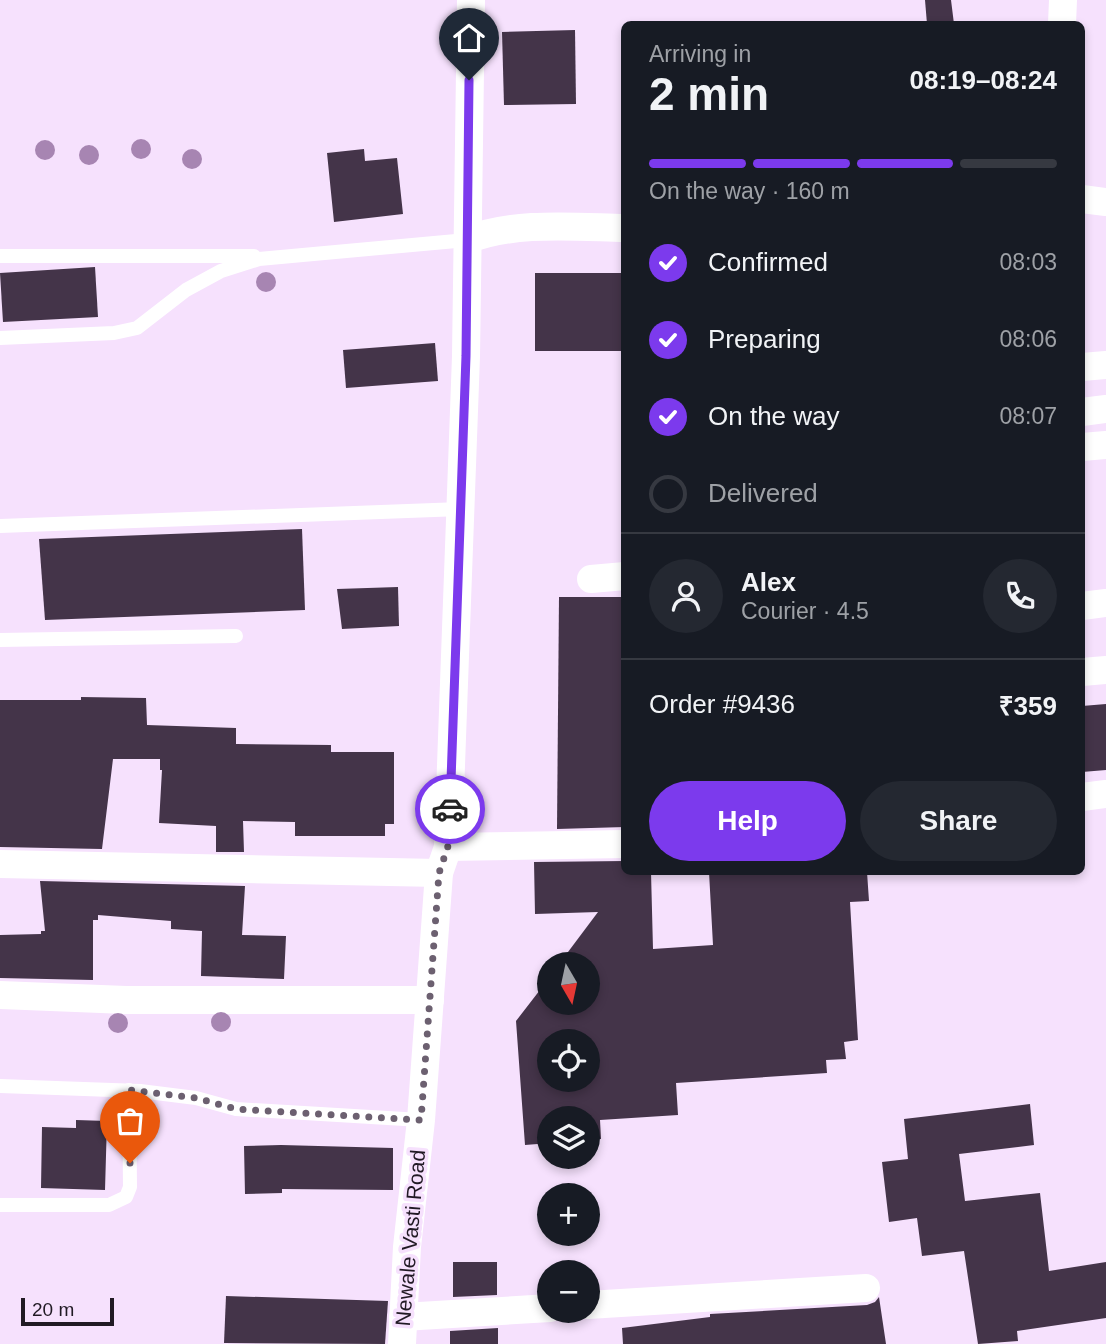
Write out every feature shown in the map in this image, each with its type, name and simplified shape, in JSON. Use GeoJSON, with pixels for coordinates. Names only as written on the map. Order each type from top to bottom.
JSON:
{"type":"FeatureCollection","features":[{"type":"Feature","properties":{"kind":"street","name":"Newale Vasti Road"},"geometry":{"type":"LineString","coordinates":[[402,1330],[439,873],[448,846],[461,509],[471,0]]}},
{"type":"Feature","properties":{"kind":"street"},"geometry":{"type":"LineString","coordinates":[[1062,21],[1063,0]]}},
{"type":"Feature","properties":{"kind":"street"},"geometry":{"type":"LineString","coordinates":[[1085,198],[1106,202]]}},
{"type":"Feature","properties":{"kind":"street"},"geometry":{"type":"LineString","coordinates":[[467,240],[487,232],[538,228],[621,228]]}},
{"type":"Feature","properties":{"kind":"street"},"geometry":{"type":"LineString","coordinates":[[1085,367],[1106,365]]}},
{"type":"Feature","properties":{"kind":"street"},"geometry":{"type":"LineString","coordinates":[[1085,412],[1106,410]]}},
{"type":"Feature","properties":{"kind":"street"},"geometry":{"type":"LineString","coordinates":[[1085,447],[1106,445]]}},
{"type":"Feature","properties":{"kind":"street"},"geometry":{"type":"LineString","coordinates":[[591,579],[621,576]]}},
{"type":"Feature","properties":{"kind":"street"},"geometry":{"type":"LineString","coordinates":[[1085,606],[1106,603]]}},
{"type":"Feature","properties":{"kind":"street"},"geometry":{"type":"LineString","coordinates":[[1085,672],[1106,670]]}},
{"type":"Feature","properties":{"kind":"street"},"geometry":{"type":"LineString","coordinates":[[1085,797],[1106,794]]}},
{"type":"Feature","properties":{"kind":"street"},"geometry":{"type":"LineString","coordinates":[[448,846],[621,844]]}},
{"type":"Feature","properties":{"kind":"street"},"geometry":{"type":"LineString","coordinates":[[0,864],[439,873]]}},
{"type":"Feature","properties":{"kind":"street"},"geometry":{"type":"LineString","coordinates":[[0,995],[140,1000],[430,1000]]}},
{"type":"Feature","properties":{"kind":"street"},"geometry":{"type":"LineString","coordinates":[[600,1305],[866,1288]]}},
{"type":"Feature","properties":{"kind":"street"},"geometry":{"type":"LineString","coordinates":[[402,1330],[537,1310]]}},
{"type":"Feature","properties":{"kind":"lane"},"geometry":{"type":"LineString","coordinates":[[0,338],[114,333],[136,328],[186,290],[221,271],[259,259],[467,240]]}},
{"type":"Feature","properties":{"kind":"lane"},"geometry":{"type":"LineString","coordinates":[[0,256],[277,256]]}},
{"type":"Feature","properties":{"kind":"lane"},"geometry":{"type":"LineString","coordinates":[[0,526],[461,509]]}},
{"type":"Feature","properties":{"kind":"lane"},"geometry":{"type":"LineString","coordinates":[[0,640],[236,636]]}},
{"type":"Feature","properties":{"kind":"lane"},"geometry":{"type":"LineString","coordinates":[[0,1086],[129,1090],[196,1098],[236,1109],[421,1120]]}},
{"type":"Feature","properties":{"kind":"lane"},"geometry":{"type":"LineString","coordinates":[[0,1205],[109,1205],[126,1197],[130,1187],[129,1090]]}},
{"type":"Feature","properties":{"kind":"building"},"geometry":{"type":"Polygon","coordinates":[[[925,0],[951,0],[954,21],[927,21],[925,0]]]}},
{"type":"Feature","properties":{"kind":"building"},"geometry":{"type":"Polygon","coordinates":[[[575,30],[576,104],[504,105],[502,32],[575,30]]]}},
{"type":"Feature","properties":{"kind":"building"},"geometry":{"type":"Polygon","coordinates":[[[364,149],[365,161],[397,158],[403,214],[334,222],[327,153],[364,149]]]}},
{"type":"Feature","properties":{"kind":"building"},"geometry":{"type":"Polygon","coordinates":[[[95,267],[98,317],[3,322],[0,273],[95,267]]]}},
{"type":"Feature","properties":{"kind":"building"},"geometry":{"type":"Polygon","coordinates":[[[535,273],[621,273],[621,351],[535,351],[535,273]]]}},
{"type":"Feature","properties":{"kind":"building"},"geometry":{"type":"Polygon","coordinates":[[[435,343],[438,381],[346,388],[343,350],[435,343]]]}},
{"type":"Feature","properties":{"kind":"building"},"geometry":{"type":"Polygon","coordinates":[[[302,529],[305,610],[45,620],[39,539],[302,529]]]}},
{"type":"Feature","properties":{"kind":"building"},"geometry":{"type":"Polygon","coordinates":[[[398,587],[399,626],[342,629],[337,589],[398,587]]]}},
{"type":"Feature","properties":{"kind":"building"},"geometry":{"type":"Polygon","coordinates":[[[559,597],[621,597],[621,827],[557,829],[559,597]]]}},
{"type":"Feature","properties":{"kind":"building"},"geometry":{"type":"Polygon","coordinates":[[[81,697],[146,698],[147,725],[236,728],[236,744],[331,745],[331,752],[394,752],[394,824],[385,824],[385,836],[295,836],[295,822],[243,821],[244,852],[216,852],[216,826],[159,823],[162,770],[160,759],[113,759],[102,849],[0,847],[0,700],[81,700],[81,697]]]}},
{"type":"Feature","properties":{"kind":"building"},"geometry":{"type":"Polygon","coordinates":[[[1106,704],[1106,770],[1085,772],[1085,706],[1106,704]]]}},
{"type":"Feature","properties":{"kind":"building"},"geometry":{"type":"Polygon","coordinates":[[[621,861],[621,875],[651,875],[653,949],[713,945],[709,875],[867,875],[869,901],[850,902],[858,1040],[844,1042],[846,1059],[826,1060],[827,1073],[676,1083],[678,1115],[600,1120],[600,1106],[537,1106],[537,1144],[525,1145],[516,1021],[537,994],[537,1015],[600,1015],[600,952],[568,952],[598,912],[535,914],[534,862],[621,861]]]}},
{"type":"Feature","properties":{"kind":"building"},"geometry":{"type":"Polygon","coordinates":[[[40,881],[245,886],[242,935],[286,936],[284,979],[201,976],[202,931],[171,929],[171,921],[98,915],[98,920],[93,920],[93,980],[0,978],[0,935],[41,934],[41,931],[45,931],[40,881]]]}},
{"type":"Feature","properties":{"kind":"building"},"geometry":{"type":"Polygon","coordinates":[[[1030,1104],[1034,1145],[959,1154],[965,1201],[1040,1193],[1049,1271],[1106,1262],[1106,1318],[1017,1331],[1018,1341],[978,1344],[964,1251],[922,1256],[917,1218],[889,1222],[882,1162],[908,1159],[904,1119],[1030,1104]]]}},
{"type":"Feature","properties":{"kind":"building"},"geometry":{"type":"Polygon","coordinates":[[[76,1120],[107,1121],[105,1190],[41,1188],[42,1127],[76,1128],[76,1120]]]}},
{"type":"Feature","properties":{"kind":"building"},"geometry":{"type":"Polygon","coordinates":[[[244,1146],[393,1148],[393,1190],[282,1189],[282,1193],[245,1194],[244,1146]]]}},
{"type":"Feature","properties":{"kind":"building"},"geometry":{"type":"Polygon","coordinates":[[[453,1262],[497,1262],[497,1295],[453,1297],[453,1262]]]}},
{"type":"Feature","properties":{"kind":"building"},"geometry":{"type":"Polygon","coordinates":[[[226,1296],[388,1301],[385,1344],[224,1343],[226,1296]]]}},
{"type":"Feature","properties":{"kind":"building"},"geometry":{"type":"Polygon","coordinates":[[[879,1297],[886,1344],[623,1344],[622,1328],[710,1317],[710,1314],[867,1305],[879,1297]]]}},
{"type":"Feature","properties":{"kind":"building"},"geometry":{"type":"Polygon","coordinates":[[[498,1328],[498,1344],[450,1344],[450,1331],[498,1328]]]}},
{"type":"Feature","properties":{"kind":"way so far"},"geometry":{"type":"LineString","coordinates":[[130,1163],[129,1090],[196,1098],[236,1109],[421,1120],[439,873],[448,846],[450,809]]}},
{"type":"Feature","properties":{"kind":"route"},"geometry":{"type":"LineString","coordinates":[[450,809],[466,356],[469,80]]}}]}
